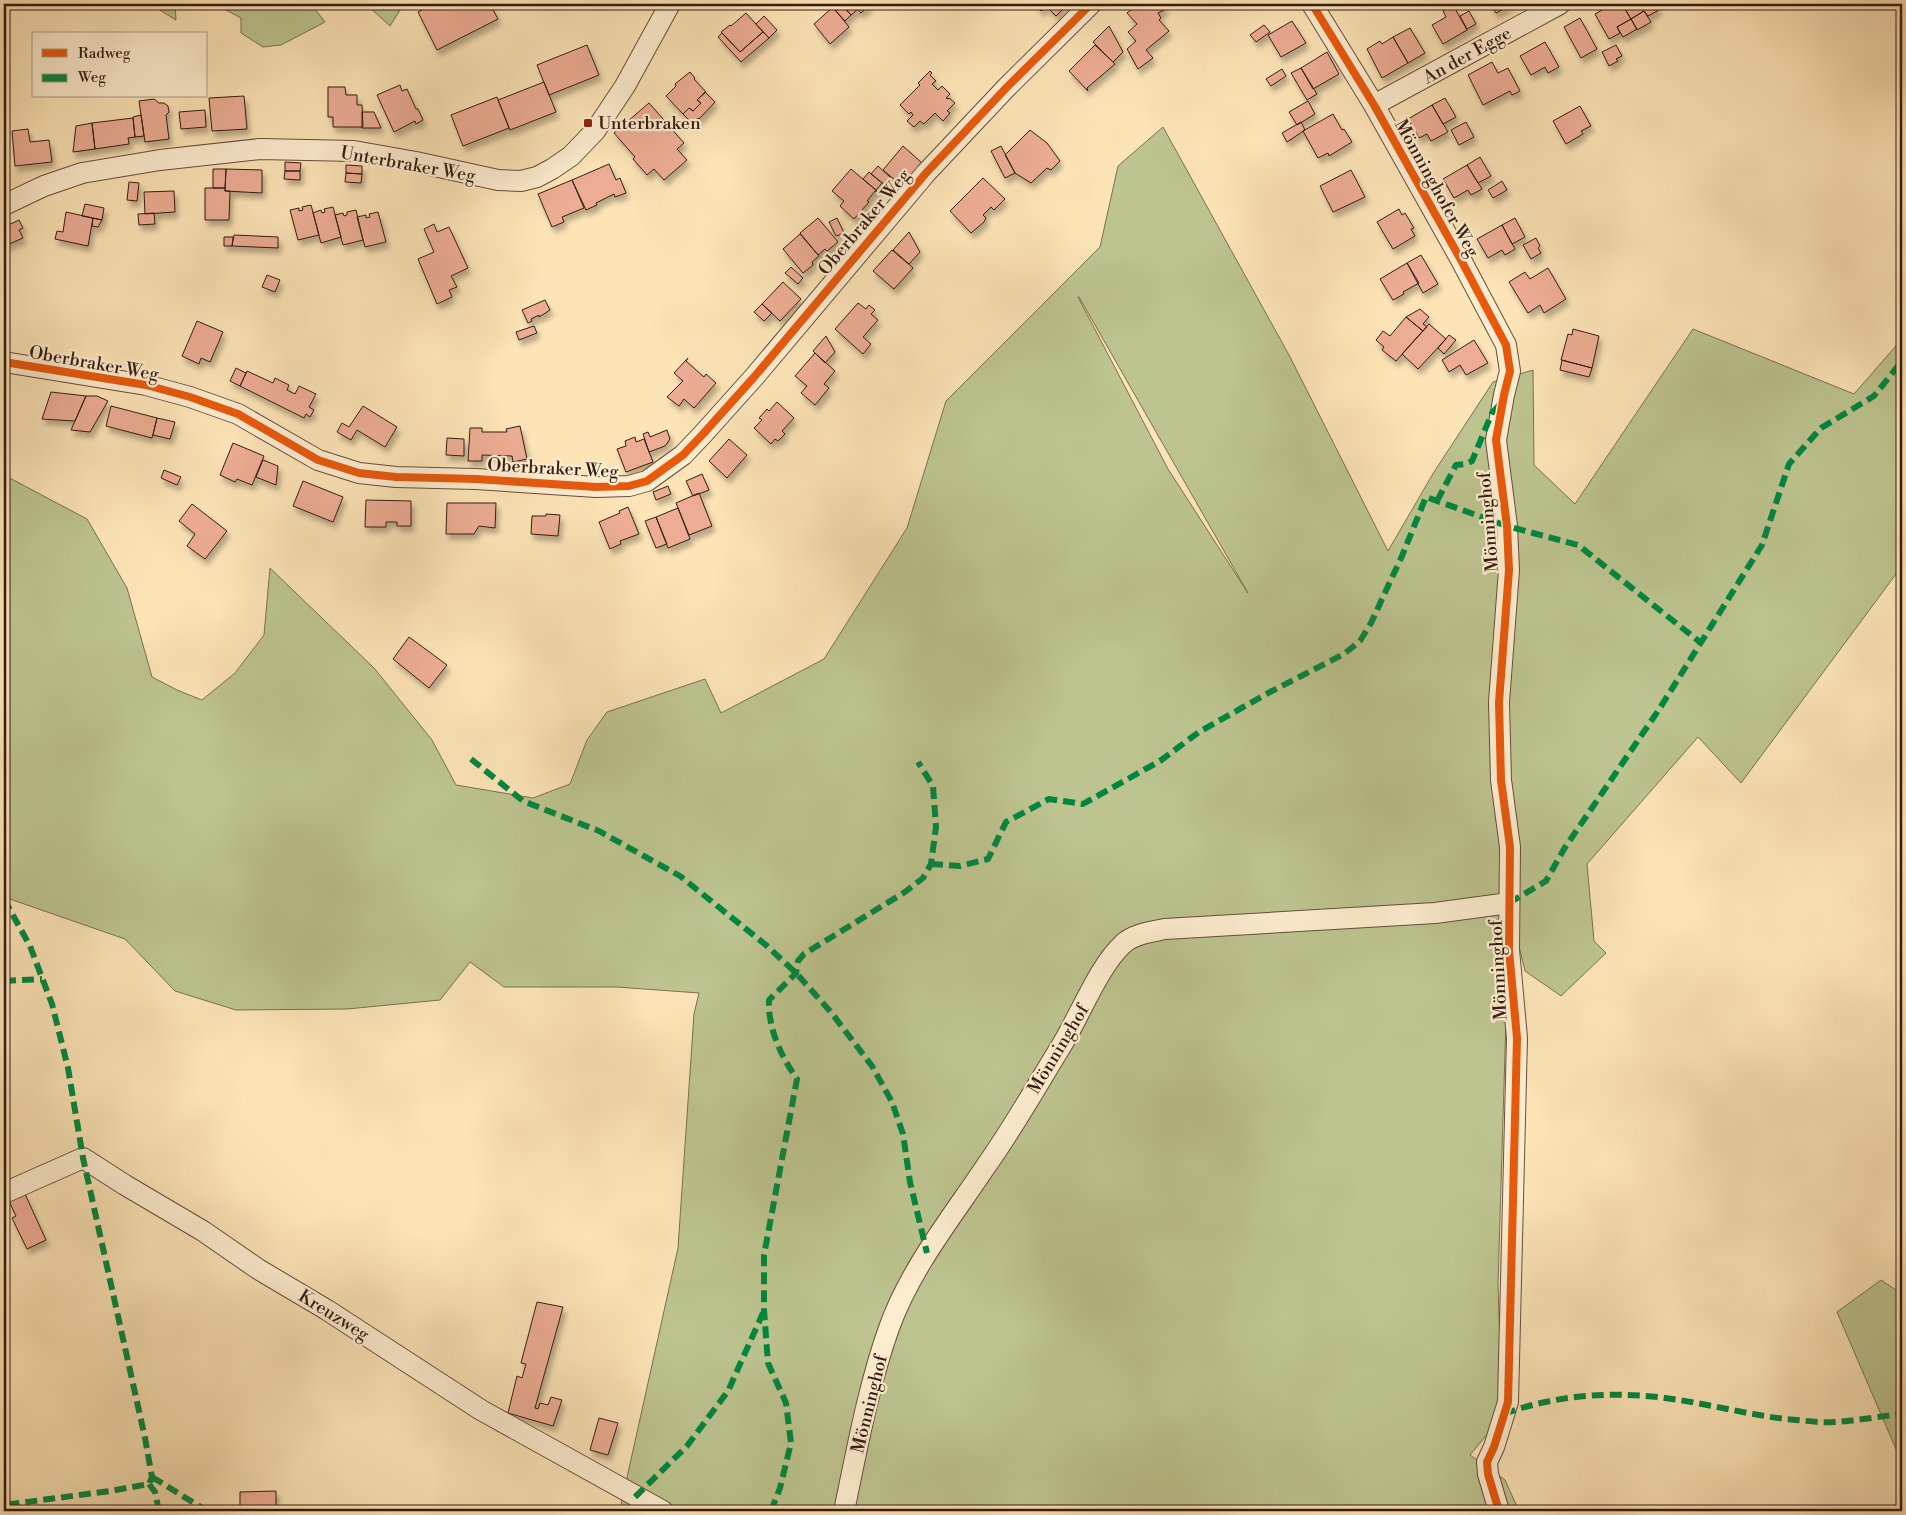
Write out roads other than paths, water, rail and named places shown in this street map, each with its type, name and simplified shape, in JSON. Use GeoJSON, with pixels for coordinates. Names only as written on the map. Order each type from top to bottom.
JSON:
{"type":"FeatureCollection","features":[{"type":"Feature","properties":{"kind":"street","name":"Unterbraker Weg"},"geometry":{"type":"LineString","coordinates":[[4,205],[44,186],[82,173],[160,160],[260,149],[354,151],[498,180],[521,181],[537,177],[571,156],[594,131],[625,86],[670,4]]}},
{"type":"Feature","properties":{"kind":"street","name":"Oberbraker Weg"},"geometry":{"type":"LineString","coordinates":[[4,362],[146,385],[190,398],[238,414],[318,460],[359,473],[396,478],[476,479],[596,488],[629,486],[647,481],[683,455],[703,434],[755,376],[926,173],[1007,87],[1091,4]]}},
{"type":"Feature","properties":{"kind":"street","name":"Mönninghofer Weg"},"geometry":{"type":"LineString","coordinates":[[1312,4],[1374,105],[1506,345],[1510,371],[1504,395]]}},
{"type":"Feature","properties":{"kind":"street","name":"An der Egge"},"geometry":{"type":"LineString","coordinates":[[1374,105],[1560,4]]}},
{"type":"Feature","properties":{"kind":"street","name":"Mönninghof"},"geometry":{"type":"LineString","coordinates":[[1499,1511],[1488,1474],[1487,1462],[1494,1447],[1508,1402],[1517,1038],[1509,950],[1510,847],[1501,780],[1500,702],[1509,570],[1507,526],[1496,440],[1504,395]]}},
{"type":"Feature","properties":{"kind":"street","name":"Mönninghof"},"geometry":{"type":"LineString","coordinates":[[844,1511],[869,1397],[889,1327],[909,1285],[927,1253],[990,1161],[1062,1046],[1107,964],[1123,944],[1140,935],[1165,929],[1434,913],[1509,903]]}},
{"type":"Feature","properties":{"kind":"street","name":"Kreuzweg"},"geometry":{"type":"LineString","coordinates":[[4,1193],[83,1158],[203,1231],[258,1269],[352,1326],[481,1410],[663,1511]]}},
{"type":"Feature","properties":{"kind":"place","name":"Unterbraken"},"geometry":{"type":"Point","coordinates":[588,123]}}]}
